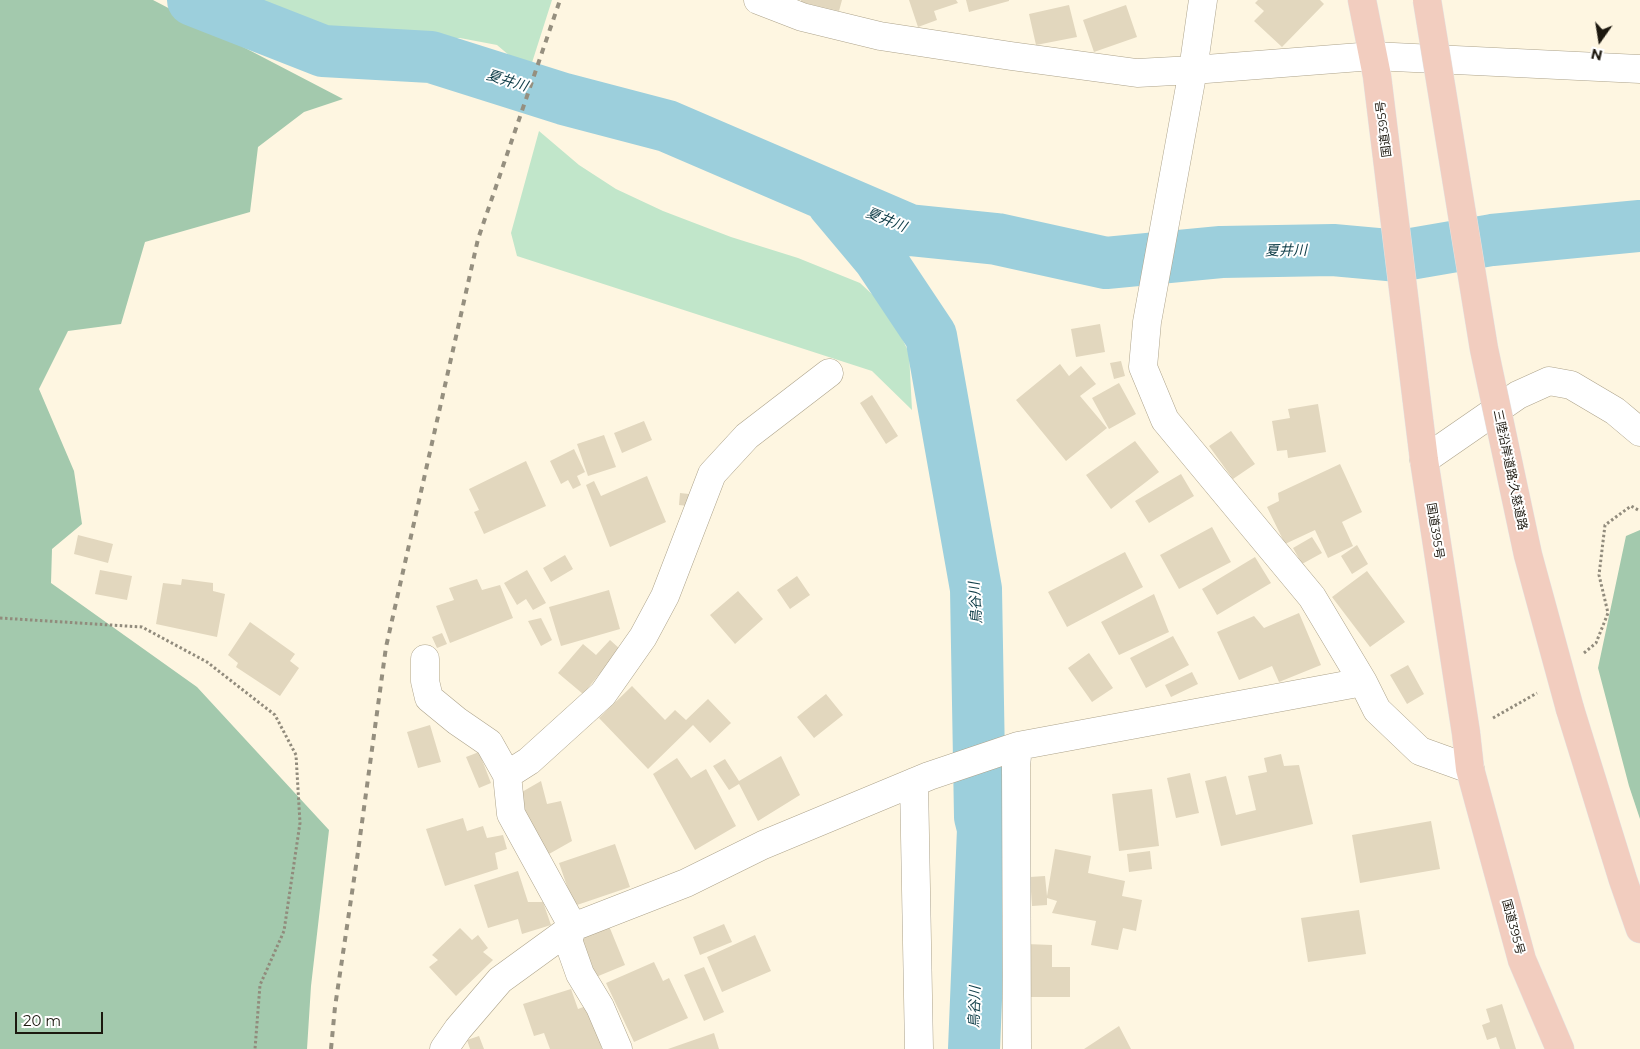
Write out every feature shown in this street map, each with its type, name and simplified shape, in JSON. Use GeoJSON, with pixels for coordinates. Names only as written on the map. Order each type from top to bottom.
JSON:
{"type":"FeatureCollection","features":[{"type":"Feature","properties":{"kind":"highway","name":"国道395号"},"geometry":{"type":"LineString","coordinates":[[1362,0],[1375,66],[1424,460],[1470,769],[1522,960],[1560,1049]]}},
{"type":"Feature","properties":{"kind":"highway","name":"三陸沿岸道路;久慈道路"},"geometry":{"type":"LineString","coordinates":[[1427,0],[1484,349],[1528,554],[1570,709],[1623,880],[1640,928]]}},
{"type":"Feature","properties":{"kind":"street"},"geometry":{"type":"LineString","coordinates":[[758,0],[802,16],[880,36],[1011,56],[1137,72],[1375,66],[1640,69]]}},
{"type":"Feature","properties":{"kind":"street"},"geometry":{"type":"LineString","coordinates":[[1203,0],[1188,100],[1147,322],[1143,367],[1165,420],[1312,597],[1377,710],[1420,751],[1470,769]]}},
{"type":"Feature","properties":{"kind":"street"},"geometry":{"type":"LineString","coordinates":[[507,775],[554,740],[603,694],[642,637],[665,596],[712,474],[747,436],[830,373]]}},
{"type":"Feature","properties":{"kind":"street"},"geometry":{"type":"LineString","coordinates":[[1424,460],[1518,395],[1549,381],[1571,385],[1615,411],[1640,432]]}},
{"type":"Feature","properties":{"kind":"street"},"geometry":{"type":"LineString","coordinates":[[425,659],[425,681],[429,698],[489,743],[507,775],[511,814],[573,927],[568,940],[580,974],[600,1007],[618,1049]]}},
{"type":"Feature","properties":{"kind":"street"},"geometry":{"type":"LineString","coordinates":[[444,1049],[458,1029],[500,980],[573,927],[686,883],[763,845],[922,779],[1008,750],[1362,682]]}},
{"type":"Feature","properties":{"kind":"street"},"geometry":{"type":"LineString","coordinates":[[1008,750],[1016,766],[1017,1049]]}},
{"type":"Feature","properties":{"kind":"street"},"geometry":{"type":"LineString","coordinates":[[918,1049],[922,779]]}},
{"type":"Feature","properties":{"kind":"path"},"geometry":{"type":"LineString","coordinates":[[0,618],[142,627],[208,662],[275,715],[296,755],[300,823],[284,931],[260,985],[255,1049]]}},
{"type":"Feature","properties":{"kind":"green space"},"geometry":{"type":"Polygon","coordinates":[[[0,0],[153,0],[343,99],[304,112],[258,147],[250,212],[145,242],[121,324],[68,331],[39,389],[74,471],[82,524],[52,549],[51,583],[197,687],[329,830],[311,986],[307,1049],[0,1049],[0,0]]]}},
{"type":"Feature","properties":{"kind":"green space"},"geometry":{"type":"Polygon","coordinates":[[[248,0],[552,0],[529,72],[497,45],[460,38],[343,39],[298,27],[260,13],[248,0]]]}},
{"type":"Feature","properties":{"kind":"green space"},"geometry":{"type":"Polygon","coordinates":[[[539,131],[579,165],[616,189],[663,211],[731,237],[798,258],[860,283],[888,309],[909,353],[912,410],[872,371],[517,256],[511,233],[539,131]]]}},
{"type":"Feature","properties":{"kind":"green space"},"geometry":{"type":"Polygon","coordinates":[[[1640,530],[1640,819],[1629,786],[1598,668],[1626,536],[1640,530]]]}},
{"type":"Feature","properties":{"kind":"building"},"geometry":{"type":"Polygon","coordinates":[[[801,0],[842,0],[839,11],[801,2],[801,0]]]}},
{"type":"Feature","properties":{"kind":"building"},"geometry":{"type":"Polygon","coordinates":[[[909,0],[956,0],[958,3],[934,11],[937,20],[918,27],[909,0]]]}},
{"type":"Feature","properties":{"kind":"building"},"geometry":{"type":"Polygon","coordinates":[[[966,0],[1009,0],[1009,1],[969,12],[966,0]]]}},
{"type":"Feature","properties":{"kind":"building"},"geometry":{"type":"Polygon","coordinates":[[[1258,0],[1320,0],[1324,4],[1282,47],[1254,21],[1264,11],[1255,3],[1258,0]]]}},
{"type":"Feature","properties":{"kind":"building"},"geometry":{"type":"Polygon","coordinates":[[[1069,5],[1077,37],[1036,45],[1029,14],[1069,5]]]}},
{"type":"Feature","properties":{"kind":"building"},"geometry":{"type":"Polygon","coordinates":[[[1126,5],[1137,37],[1094,52],[1083,20],[1126,5]]]}},
{"type":"Feature","properties":{"kind":"building"},"geometry":{"type":"Polygon","coordinates":[[[1100,324],[1105,352],[1076,357],[1071,329],[1100,324]]]}},
{"type":"Feature","properties":{"kind":"building"},"geometry":{"type":"Polygon","coordinates":[[[1121,361],[1125,376],[1114,379],[1110,363],[1121,361]]]}},
{"type":"Feature","properties":{"kind":"building"},"geometry":{"type":"Polygon","coordinates":[[[1060,364],[1069,376],[1081,366],[1096,384],[1080,396],[1107,428],[1066,461],[1016,400],[1060,364]]]}},
{"type":"Feature","properties":{"kind":"building"},"geometry":{"type":"Polygon","coordinates":[[[1119,383],[1136,414],[1109,429],[1092,398],[1119,383]]]}},
{"type":"Feature","properties":{"kind":"building"},"geometry":{"type":"Polygon","coordinates":[[[872,395],[898,436],[886,444],[860,403],[872,395]]]}},
{"type":"Feature","properties":{"kind":"building"},"geometry":{"type":"Polygon","coordinates":[[[1318,404],[1326,452],[1288,458],[1287,450],[1277,451],[1272,421],[1290,418],[1288,409],[1318,404]]]}},
{"type":"Feature","properties":{"kind":"building"},"geometry":{"type":"Polygon","coordinates":[[[644,421],[652,440],[622,453],[614,433],[644,421]]]}},
{"type":"Feature","properties":{"kind":"building"},"geometry":{"type":"Polygon","coordinates":[[[1231,431],[1255,464],[1233,479],[1209,446],[1231,431]]]}},
{"type":"Feature","properties":{"kind":"building"},"geometry":{"type":"Polygon","coordinates":[[[604,435],[616,467],[588,476],[577,444],[604,435]]]}},
{"type":"Feature","properties":{"kind":"building"},"geometry":{"type":"Polygon","coordinates":[[[1135,441],[1159,472],[1111,509],[1086,475],[1135,441]]]}},
{"type":"Feature","properties":{"kind":"building"},"geometry":{"type":"Polygon","coordinates":[[[574,449],[585,472],[577,476],[581,485],[573,489],[568,480],[561,484],[550,461],[574,449]]]}},
{"type":"Feature","properties":{"kind":"building"},"geometry":{"type":"Polygon","coordinates":[[[526,461],[546,506],[484,534],[474,512],[479,510],[469,489],[526,461]]]}},
{"type":"Feature","properties":{"kind":"building"},"geometry":{"type":"Polygon","coordinates":[[[1340,464],[1362,512],[1342,522],[1353,546],[1328,558],[1315,530],[1285,544],[1267,507],[1279,501],[1278,493],[1340,464]]]}},
{"type":"Feature","properties":{"kind":"building"},"geometry":{"type":"Polygon","coordinates":[[[1181,474],[1194,496],[1149,523],[1135,501],[1181,474]]]}},
{"type":"Feature","properties":{"kind":"building"},"geometry":{"type":"Polygon","coordinates":[[[647,476],[666,522],[610,547],[586,485],[594,481],[601,496],[647,476]]]}},
{"type":"Feature","properties":{"kind":"building"},"geometry":{"type":"Polygon","coordinates":[[[680,493],[689,494],[688,506],[679,505],[680,493]]]}},
{"type":"Feature","properties":{"kind":"building"},"geometry":{"type":"Polygon","coordinates":[[[1212,527],[1231,562],[1179,589],[1160,555],[1212,527]]]}},
{"type":"Feature","properties":{"kind":"building"},"geometry":{"type":"Polygon","coordinates":[[[78,535],[113,544],[108,563],[74,554],[78,535]]]}},
{"type":"Feature","properties":{"kind":"building"},"geometry":{"type":"Polygon","coordinates":[[[1312,537],[1322,553],[1302,564],[1293,548],[1312,537]]]}},
{"type":"Feature","properties":{"kind":"building"},"geometry":{"type":"Polygon","coordinates":[[[1357,545],[1368,564],[1352,574],[1341,556],[1357,545]]]}},
{"type":"Feature","properties":{"kind":"building"},"geometry":{"type":"Polygon","coordinates":[[[1125,552],[1143,587],[1067,627],[1048,592],[1125,552]]]}},
{"type":"Feature","properties":{"kind":"building"},"geometry":{"type":"Polygon","coordinates":[[[565,555],[573,569],[551,582],[543,568],[565,555]]]}},
{"type":"Feature","properties":{"kind":"building"},"geometry":{"type":"Polygon","coordinates":[[[1255,557],[1271,583],[1217,615],[1202,589],[1255,557]]]}},
{"type":"Feature","properties":{"kind":"building"},"geometry":{"type":"Polygon","coordinates":[[[100,570],[132,576],[127,600],[95,594],[100,570]]]}},
{"type":"Feature","properties":{"kind":"building"},"geometry":{"type":"Polygon","coordinates":[[[527,570],[546,603],[533,610],[526,599],[517,605],[504,583],[527,570]]]}},
{"type":"Feature","properties":{"kind":"building"},"geometry":{"type":"Polygon","coordinates":[[[1367,571],[1405,622],[1370,647],[1332,597],[1367,571]]]}},
{"type":"Feature","properties":{"kind":"building"},"geometry":{"type":"Polygon","coordinates":[[[797,576],[810,595],[790,609],[777,590],[797,576]]]}},
{"type":"Feature","properties":{"kind":"building"},"geometry":{"type":"Polygon","coordinates":[[[182,579],[213,583],[213,591],[225,594],[217,637],[156,624],[163,583],[181,585],[182,579]]]}},
{"type":"Feature","properties":{"kind":"building"},"geometry":{"type":"Polygon","coordinates":[[[477,579],[482,590],[500,585],[513,618],[450,643],[436,606],[454,600],[449,588],[477,579]]]}},
{"type":"Feature","properties":{"kind":"building"},"geometry":{"type":"Polygon","coordinates":[[[609,590],[620,629],[561,646],[549,607],[609,590]]]}},
{"type":"Feature","properties":{"kind":"building"},"geometry":{"type":"Polygon","coordinates":[[[738,591],[763,619],[735,644],[710,615],[738,591]]]}},
{"type":"Feature","properties":{"kind":"building"},"geometry":{"type":"Polygon","coordinates":[[[1154,594],[1169,632],[1119,655],[1101,622],[1154,594]]]}},
{"type":"Feature","properties":{"kind":"building"},"geometry":{"type":"Polygon","coordinates":[[[1299,613],[1321,665],[1279,682],[1272,666],[1239,680],[1217,632],[1254,616],[1264,628],[1299,613]]]}},
{"type":"Feature","properties":{"kind":"building"},"geometry":{"type":"Polygon","coordinates":[[[541,618],[552,640],[541,646],[528,621],[541,618]]]}},
{"type":"Feature","properties":{"kind":"building"},"geometry":{"type":"Polygon","coordinates":[[[250,622],[295,654],[290,661],[299,668],[280,696],[236,667],[238,663],[228,655],[250,622]]]}},
{"type":"Feature","properties":{"kind":"building"},"geometry":{"type":"Polygon","coordinates":[[[442,633],[447,644],[437,648],[432,637],[442,633]]]}},
{"type":"Feature","properties":{"kind":"building"},"geometry":{"type":"Polygon","coordinates":[[[1173,636],[1189,665],[1146,688],[1130,658],[1173,636]]]}},
{"type":"Feature","properties":{"kind":"building"},"geometry":{"type":"Polygon","coordinates":[[[610,640],[620,649],[583,694],[558,673],[583,644],[596,655],[610,640]]]}},
{"type":"Feature","properties":{"kind":"building"},"geometry":{"type":"Polygon","coordinates":[[[1089,653],[1113,688],[1092,702],[1068,668],[1089,653]]]}},
{"type":"Feature","properties":{"kind":"building"},"geometry":{"type":"Polygon","coordinates":[[[1408,665],[1424,694],[1407,704],[1390,675],[1408,665]]]}},
{"type":"Feature","properties":{"kind":"building"},"geometry":{"type":"Polygon","coordinates":[[[1192,672],[1198,684],[1171,697],[1165,685],[1192,672]]]}},
{"type":"Feature","properties":{"kind":"building"},"geometry":{"type":"Polygon","coordinates":[[[632,686],[665,720],[675,710],[686,720],[708,699],[731,723],[710,743],[693,725],[648,769],[599,718],[632,686]]]}},
{"type":"Feature","properties":{"kind":"building"},"geometry":{"type":"Polygon","coordinates":[[[826,694],[843,715],[814,738],[797,717],[826,694]]]}},
{"type":"Feature","properties":{"kind":"building"},"geometry":{"type":"Polygon","coordinates":[[[430,725],[441,762],[418,768],[407,732],[430,725]]]}},
{"type":"Feature","properties":{"kind":"building"},"geometry":{"type":"Polygon","coordinates":[[[479,752],[491,783],[479,788],[466,757],[479,752]]]}},
{"type":"Feature","properties":{"kind":"building"},"geometry":{"type":"Polygon","coordinates":[[[1281,754],[1284,766],[1299,765],[1313,824],[1221,846],[1205,781],[1226,776],[1236,815],[1256,810],[1248,776],[1267,772],[1264,758],[1281,754]]]}},
{"type":"Feature","properties":{"kind":"building"},"geometry":{"type":"Polygon","coordinates":[[[781,756],[800,795],[758,821],[739,784],[729,790],[713,766],[725,759],[739,781],[781,756]]]}},
{"type":"Feature","properties":{"kind":"building"},"geometry":{"type":"Polygon","coordinates":[[[677,758],[691,778],[706,769],[736,826],[695,850],[653,774],[677,758]]]}},
{"type":"Feature","properties":{"kind":"building"},"geometry":{"type":"Polygon","coordinates":[[[1190,773],[1199,813],[1176,818],[1167,778],[1190,773]]]}},
{"type":"Feature","properties":{"kind":"building"},"geometry":{"type":"Polygon","coordinates":[[[541,781],[547,804],[561,801],[572,841],[549,854],[515,796],[541,781]]]}},
{"type":"Feature","properties":{"kind":"building"},"geometry":{"type":"Polygon","coordinates":[[[1152,789],[1159,846],[1119,851],[1112,794],[1152,789]]]}},
{"type":"Feature","properties":{"kind":"building"},"geometry":{"type":"Polygon","coordinates":[[[463,818],[467,831],[483,826],[487,838],[503,835],[507,849],[495,853],[498,869],[445,886],[426,829],[463,818]]]}},
{"type":"Feature","properties":{"kind":"building"},"geometry":{"type":"Polygon","coordinates":[[[1431,821],[1440,869],[1360,883],[1352,835],[1431,821]]]}},
{"type":"Feature","properties":{"kind":"building"},"geometry":{"type":"Polygon","coordinates":[[[615,844],[630,887],[574,906],[559,863],[615,844]]]}},
{"type":"Feature","properties":{"kind":"building"},"geometry":{"type":"Polygon","coordinates":[[[1055,849],[1091,856],[1088,873],[1125,881],[1122,896],[1142,900],[1136,931],[1123,928],[1118,950],[1091,945],[1096,921],[1052,913],[1057,901],[1047,898],[1047,905],[1032,906],[1030,877],[1045,876],[1047,896],[1055,849]]]}},
{"type":"Feature","properties":{"kind":"building"},"geometry":{"type":"Polygon","coordinates":[[[1150,851],[1152,869],[1129,872],[1127,854],[1150,851]]]}},
{"type":"Feature","properties":{"kind":"building"},"geometry":{"type":"Polygon","coordinates":[[[518,871],[528,902],[543,902],[551,925],[522,934],[518,919],[488,928],[474,885],[518,871]]]}},
{"type":"Feature","properties":{"kind":"building"},"geometry":{"type":"Polygon","coordinates":[[[1359,910],[1366,954],[1308,962],[1301,918],[1359,910]]]}},
{"type":"Feature","properties":{"kind":"building"},"geometry":{"type":"Polygon","coordinates":[[[724,924],[732,942],[700,955],[693,937],[724,924]]]}},
{"type":"Feature","properties":{"kind":"building"},"geometry":{"type":"Polygon","coordinates":[[[609,926],[625,965],[596,977],[579,938],[609,926]]]}},
{"type":"Feature","properties":{"kind":"building"},"geometry":{"type":"Polygon","coordinates":[[[460,928],[472,940],[478,935],[488,948],[483,952],[493,960],[456,996],[429,967],[438,960],[432,955],[460,928]]]}},
{"type":"Feature","properties":{"kind":"building"},"geometry":{"type":"Polygon","coordinates":[[[755,935],[771,971],[722,992],[707,957],[755,935]]]}},
{"type":"Feature","properties":{"kind":"building"},"geometry":{"type":"Polygon","coordinates":[[[1026,944],[1052,945],[1052,967],[1070,967],[1070,997],[1026,997],[1026,944]]]}},
{"type":"Feature","properties":{"kind":"building"},"geometry":{"type":"Polygon","coordinates":[[[654,962],[663,981],[669,978],[688,1018],[634,1042],[606,983],[654,962]]]}},
{"type":"Feature","properties":{"kind":"building"},"geometry":{"type":"Polygon","coordinates":[[[704,967],[724,1012],[704,1021],[684,975],[704,967]]]}},
{"type":"Feature","properties":{"kind":"building"},"geometry":{"type":"Polygon","coordinates":[[[571,989],[578,1009],[589,1005],[602,1049],[550,1049],[544,1033],[534,1036],[523,1004],[571,989]]]}},
{"type":"Feature","properties":{"kind":"building"},"geometry":{"type":"Polygon","coordinates":[[[1502,1004],[1516,1049],[1500,1049],[1496,1037],[1487,1040],[1482,1025],[1490,1022],[1486,1009],[1502,1004]]]}},
{"type":"Feature","properties":{"kind":"building"},"geometry":{"type":"Polygon","coordinates":[[[1119,1026],[1131,1049],[1084,1049],[1119,1026]]]}},
{"type":"Feature","properties":{"kind":"building"},"geometry":{"type":"Polygon","coordinates":[[[714,1033],[719,1049],[668,1049],[714,1033]]]}},
{"type":"Feature","properties":{"kind":"building"},"geometry":{"type":"Polygon","coordinates":[[[479,1036],[484,1049],[470,1049],[467,1040],[479,1036]]]}},
{"type":"Feature","properties":{"kind":"waterway","name":"夏井川"},"geometry":{"type":"LineString","coordinates":[[193,0],[323,51],[431,57],[564,99],[667,126],[909,230],[997,239],[1106,263],[1221,252],[1333,250],[1399,256],[1492,240],[1640,226]]}},
{"type":"Feature","properties":{"kind":"waterway","name":"鳥谷川"},"geometry":{"type":"LineString","coordinates":[[832,202],[879,258],[931,336],[976,589],[980,817],[983,829],[974,1049]]}},
{"type":"Feature","properties":{"kind":"railway"},"geometry":{"type":"LineString","coordinates":[[331,1049],[335,1007],[386,647],[478,239],[560,0]]}}]}
